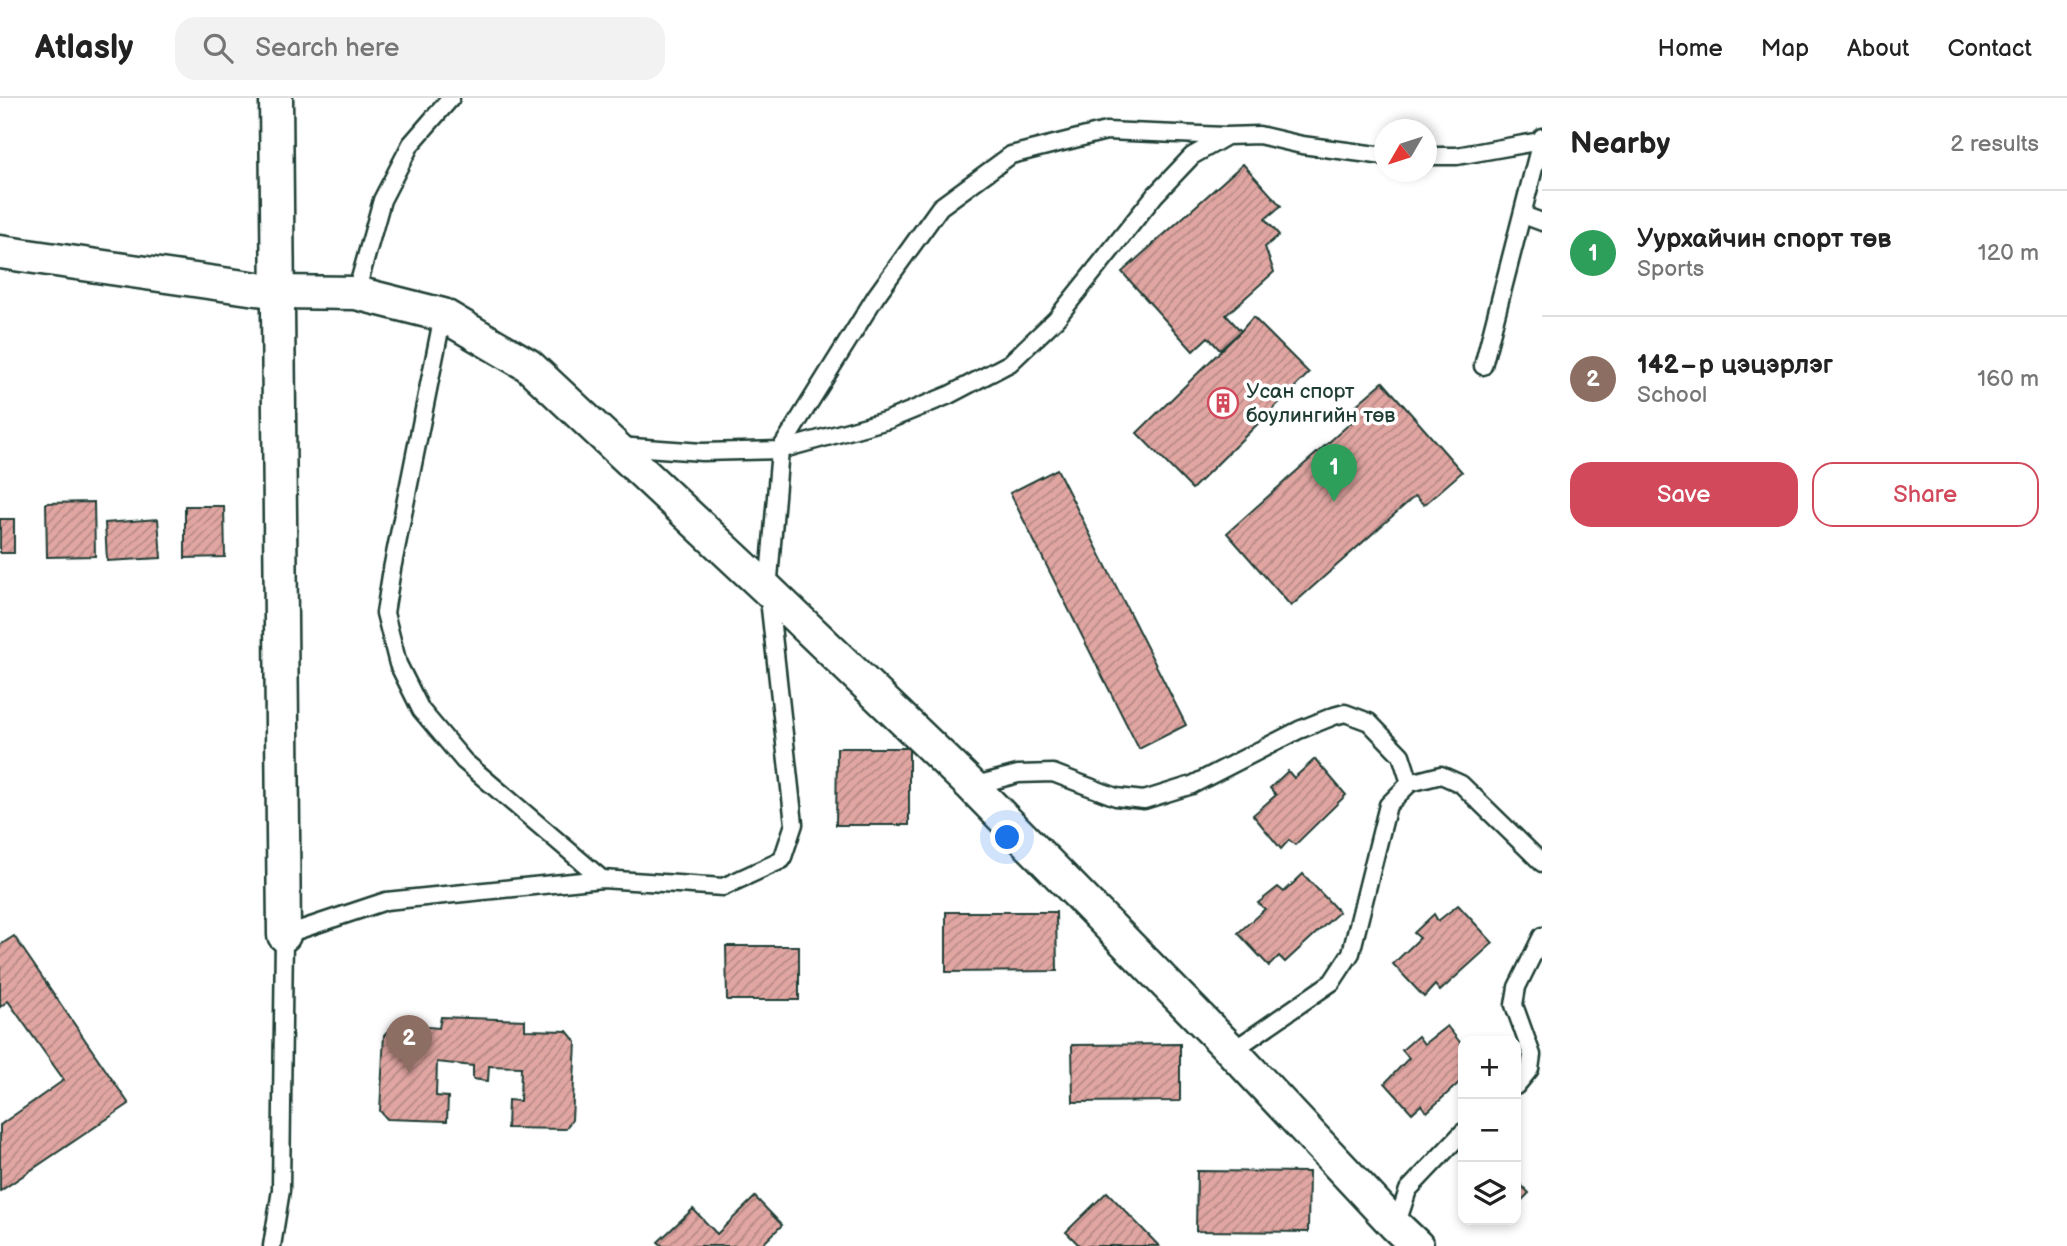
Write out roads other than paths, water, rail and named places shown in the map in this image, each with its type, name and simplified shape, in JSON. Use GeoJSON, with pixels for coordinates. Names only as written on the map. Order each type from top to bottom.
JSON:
{"type":"FeatureCollection","features":[{"type":"Feature","properties":{"kind":"street"},"geometry":{"type":"LineString","coordinates":[[276,98],[284,935]]}},
{"type":"Feature","properties":{"kind":"street"},"geometry":{"type":"LineString","coordinates":[[0,252],[278,292],[356,293],[443,315],[528,365],[972,786],[1232,1051],[1406,1236]]}},
{"type":"Feature","properties":{"kind":"lane"},"geometry":{"type":"LineString","coordinates":[[356,293],[382,200],[411,144],[451,98]]}},
{"type":"Feature","properties":{"kind":"lane"},"geometry":{"type":"LineString","coordinates":[[272,1246],[281,1190],[284,935],[386,901],[602,879],[723,887],[782,860],[794,824],[768,590],[780,450],[876,296],[940,207],[1011,155],[1106,131],[1259,135],[1302,145],[1374,155]]}},
{"type":"Feature","properties":{"kind":"lane"},"geometry":{"type":"LineString","coordinates":[[614,446],[702,452],[780,450],[888,420],[949,395],[1010,363],[1056,319],[1155,195],[1192,156],[1227,136]]}},
{"type":"Feature","properties":{"kind":"lane"},"geometry":{"type":"LineString","coordinates":[[1437,156],[1457,156],[1541,139],[1483,366]]}},
{"type":"Feature","properties":{"kind":"lane"},"geometry":{"type":"LineString","coordinates":[[1523,215],[1542,222]]}},
{"type":"Feature","properties":{"kind":"lane"},"geometry":{"type":"LineString","coordinates":[[443,315],[385,613],[398,664],[421,710],[464,761],[602,879]]}},
{"type":"Feature","properties":{"kind":"lane"},"geometry":{"type":"LineString","coordinates":[[972,786],[1018,774],[1053,773],[1116,797],[1144,800],[1192,785],[1299,730],[1345,713],[1369,722],[1401,755],[1410,783]]}},
{"type":"Feature","properties":{"kind":"lane"},"geometry":{"type":"LineString","coordinates":[[1232,1051],[1332,982],[1345,965],[1351,953],[1388,805],[1410,783],[1441,775],[1461,784],[1542,863]]}},
{"type":"Feature","properties":{"kind":"lane"},"geometry":{"type":"LineString","coordinates":[[1521,1080],[1530,1069],[1532,1055],[1514,1005],[1517,987],[1542,936]]}},
{"type":"Feature","properties":{"kind":"lane"},"geometry":{"type":"LineString","coordinates":[[1406,1236],[1408,1190],[1458,1137]]}},
{"type":"Feature","properties":{"kind":"place","name":"Усан спорт боулингийн төв"},"geometry":{"type":"Point","coordinates":[1223,403]}},
{"type":"Feature","properties":{"kind":"place","name":"Уурхайчин спорт төв"},"geometry":{"type":"Point","coordinates":[1334,502]}},
{"type":"Feature","properties":{"kind":"place","name":"142−р цэцэрлэг"},"geometry":{"type":"Point","coordinates":[409,1073]}}]}
